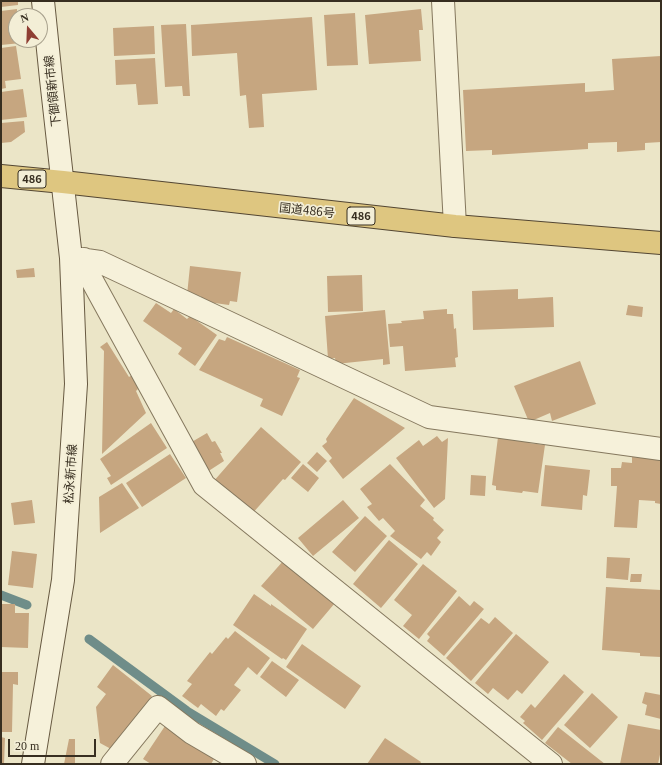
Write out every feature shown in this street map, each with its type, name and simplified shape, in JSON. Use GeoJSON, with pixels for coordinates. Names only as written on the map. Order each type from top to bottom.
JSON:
{"type":"FeatureCollection","features":[{"type":"Feature","properties":{"kind":"highway","name":"国道486号"},"geometry":{"type":"LineString","coordinates":[[1,176],[455,226],[661,243]]}},
{"type":"Feature","properties":{"kind":"street","name":"下御領新市線"},"geometry":{"type":"LineString","coordinates":[[44,1],[50,79],[63,182]]}},
{"type":"Feature","properties":{"kind":"street"},"geometry":{"type":"LineString","coordinates":[[443,1],[455,226]]}},
{"type":"Feature","properties":{"kind":"street","name":"松永新市線"},"geometry":{"type":"LineString","coordinates":[[33,764],[63,580],[76,384],[78,258],[63,182]]}},
{"type":"Feature","properties":{"kind":"street"},"geometry":{"type":"LineString","coordinates":[[78,258],[100,262],[429,417],[661,449]]}},
{"type":"Feature","properties":{"kind":"street"},"geometry":{"type":"LineString","coordinates":[[78,258],[89,275],[204,485],[551,764]]}},
{"type":"Feature","properties":{"kind":"street"},"geometry":{"type":"LineString","coordinates":[[112,764],[158,707],[192,733],[245,764]]}},
{"type":"Feature","properties":{"kind":"building"},"geometry":{"type":"Polygon","coordinates":[[[1,1],[18,1],[18,5],[1,7],[1,1]]]}},
{"type":"Feature","properties":{"kind":"building"},"geometry":{"type":"Polygon","coordinates":[[[421,9],[423,30],[419,30],[421,61],[369,64],[365,15],[421,9]]]}},
{"type":"Feature","properties":{"kind":"building"},"geometry":{"type":"Polygon","coordinates":[[[8,10],[8,44],[1,45],[1,11],[8,10]]]}},
{"type":"Feature","properties":{"kind":"building"},"geometry":{"type":"Polygon","coordinates":[[[355,13],[358,65],[327,66],[324,15],[355,13]]]}},
{"type":"Feature","properties":{"kind":"building"},"geometry":{"type":"Polygon","coordinates":[[[312,17],[317,90],[262,94],[264,127],[249,128],[246,95],[240,96],[237,53],[192,56],[191,25],[312,17]]]}},
{"type":"Feature","properties":{"kind":"building"},"geometry":{"type":"Polygon","coordinates":[[[186,24],[190,96],[183,96],[182,86],[165,87],[161,25],[186,24]]]}},
{"type":"Feature","properties":{"kind":"building"},"geometry":{"type":"Polygon","coordinates":[[[154,26],[155,54],[114,56],[113,28],[154,26]]]}},
{"type":"Feature","properties":{"kind":"building"},"geometry":{"type":"Polygon","coordinates":[[[1,48],[16,48],[21,79],[5,81],[6,88],[1,89],[1,48]]]}},
{"type":"Feature","properties":{"kind":"building"},"geometry":{"type":"Polygon","coordinates":[[[661,56],[661,142],[645,143],[645,150],[617,152],[617,142],[588,143],[588,149],[492,155],[492,150],[466,151],[463,90],[585,83],[585,92],[614,90],[612,59],[661,56]]]}},
{"type":"Feature","properties":{"kind":"building"},"geometry":{"type":"Polygon","coordinates":[[[155,58],[158,104],[138,105],[136,84],[116,85],[115,60],[155,58]]]}},
{"type":"Feature","properties":{"kind":"building"},"geometry":{"type":"Polygon","coordinates":[[[23,89],[27,117],[1,120],[1,92],[23,89]]]}},
{"type":"Feature","properties":{"kind":"building"},"geometry":{"type":"Polygon","coordinates":[[[24,121],[25,132],[11,142],[1,143],[1,123],[24,121]]]}},
{"type":"Feature","properties":{"kind":"building"},"geometry":{"type":"Polygon","coordinates":[[[190,266],[241,272],[237,302],[230,301],[229,305],[200,301],[201,296],[187,295],[190,266]]]}},
{"type":"Feature","properties":{"kind":"building"},"geometry":{"type":"Polygon","coordinates":[[[34,268],[35,277],[17,278],[16,270],[34,268]]]}},
{"type":"Feature","properties":{"kind":"building"},"geometry":{"type":"Polygon","coordinates":[[[362,275],[363,311],[328,312],[327,276],[362,275]]]}},
{"type":"Feature","properties":{"kind":"building"},"geometry":{"type":"Polygon","coordinates":[[[518,289],[518,299],[553,297],[554,327],[473,330],[472,291],[518,289]]]}},
{"type":"Feature","properties":{"kind":"building"},"geometry":{"type":"Polygon","coordinates":[[[156,303],[171,313],[174,309],[187,319],[190,316],[217,335],[195,366],[178,354],[182,348],[143,321],[156,303]]]}},
{"type":"Feature","properties":{"kind":"building"},"geometry":{"type":"Polygon","coordinates":[[[628,305],[643,307],[642,317],[626,315],[628,305]]]}},
{"type":"Feature","properties":{"kind":"building"},"geometry":{"type":"Polygon","coordinates":[[[447,309],[447,314],[453,314],[454,329],[456,328],[458,357],[455,358],[456,367],[405,371],[403,346],[390,347],[388,324],[424,319],[423,311],[447,309]]]}},
{"type":"Feature","properties":{"kind":"building"},"geometry":{"type":"Polygon","coordinates":[[[385,310],[390,364],[383,365],[383,359],[336,364],[335,358],[328,359],[325,316],[385,310]]]}},
{"type":"Feature","properties":{"kind":"building"},"geometry":{"type":"Polygon","coordinates":[[[227,337],[300,370],[297,377],[300,378],[282,416],[260,406],[263,399],[199,370],[219,339],[225,341],[227,337]]]}},
{"type":"Feature","properties":{"kind":"building"},"geometry":{"type":"Polygon","coordinates":[[[107,342],[129,377],[132,375],[138,389],[136,391],[146,413],[102,454],[104,351],[100,347],[107,342]]]}},
{"type":"Feature","properties":{"kind":"building"},"geometry":{"type":"Polygon","coordinates":[[[580,361],[596,404],[552,421],[550,413],[529,422],[514,386],[580,361]]]}},
{"type":"Feature","properties":{"kind":"building"},"geometry":{"type":"Polygon","coordinates":[[[354,398],[405,428],[343,479],[329,461],[332,458],[322,446],[327,442],[326,439],[354,398]]]}},
{"type":"Feature","properties":{"kind":"building"},"geometry":{"type":"Polygon","coordinates":[[[151,423],[167,448],[111,485],[107,478],[111,476],[100,459],[151,423]]]}},
{"type":"Feature","properties":{"kind":"building"},"geometry":{"type":"Polygon","coordinates":[[[261,427],[301,462],[285,480],[283,479],[251,515],[213,482],[261,427]]]}},
{"type":"Feature","properties":{"kind":"building"},"geometry":{"type":"Polygon","coordinates":[[[207,433],[212,442],[215,441],[222,453],[220,453],[224,461],[207,472],[190,443],[207,433]]]}},
{"type":"Feature","properties":{"kind":"building"},"geometry":{"type":"Polygon","coordinates":[[[437,436],[442,442],[448,438],[445,499],[434,508],[396,458],[419,440],[423,446],[437,436]]]}},
{"type":"Feature","properties":{"kind":"building"},"geometry":{"type":"Polygon","coordinates":[[[498,437],[529,441],[529,443],[545,445],[538,493],[496,490],[496,486],[492,485],[498,437]]]}},
{"type":"Feature","properties":{"kind":"building"},"geometry":{"type":"Polygon","coordinates":[[[317,452],[327,461],[317,472],[307,463],[317,452]]]}},
{"type":"Feature","properties":{"kind":"building"},"geometry":{"type":"Polygon","coordinates":[[[170,454],[186,478],[142,507],[126,483],[170,454]]]}},
{"type":"Feature","properties":{"kind":"building"},"geometry":{"type":"Polygon","coordinates":[[[632,457],[661,459],[661,504],[655,503],[655,501],[639,500],[637,528],[614,527],[617,486],[611,486],[611,468],[621,468],[622,462],[632,463],[632,457]]]}},
{"type":"Feature","properties":{"kind":"building"},"geometry":{"type":"Polygon","coordinates":[[[303,464],[319,478],[308,492],[291,478],[303,464]]]}},
{"type":"Feature","properties":{"kind":"building"},"geometry":{"type":"Polygon","coordinates":[[[390,464],[425,500],[420,506],[434,518],[433,520],[444,530],[437,538],[441,542],[431,556],[427,552],[421,559],[390,536],[395,531],[383,518],[379,521],[367,507],[372,504],[360,489],[390,464]]]}},
{"type":"Feature","properties":{"kind":"building"},"geometry":{"type":"Polygon","coordinates":[[[545,465],[590,470],[587,496],[583,495],[582,510],[541,506],[545,465]]]}},
{"type":"Feature","properties":{"kind":"building"},"geometry":{"type":"Polygon","coordinates":[[[471,475],[486,476],[485,496],[470,495],[471,475]]]}},
{"type":"Feature","properties":{"kind":"building"},"geometry":{"type":"Polygon","coordinates":[[[122,483],[139,508],[100,533],[99,497],[122,483]]]}},
{"type":"Feature","properties":{"kind":"building"},"geometry":{"type":"Polygon","coordinates":[[[32,500],[35,523],[14,525],[11,503],[32,500]]]}},
{"type":"Feature","properties":{"kind":"building"},"geometry":{"type":"Polygon","coordinates":[[[343,500],[359,518],[313,556],[298,538],[343,500]]]}},
{"type":"Feature","properties":{"kind":"building"},"geometry":{"type":"Polygon","coordinates":[[[365,516],[387,536],[355,572],[332,552],[365,516]]]}},
{"type":"Feature","properties":{"kind":"building"},"geometry":{"type":"Polygon","coordinates":[[[389,540],[418,564],[381,608],[353,584],[389,540]]]}},
{"type":"Feature","properties":{"kind":"building"},"geometry":{"type":"Polygon","coordinates":[[[12,551],[37,554],[33,588],[8,585],[12,551]]]}},
{"type":"Feature","properties":{"kind":"building"},"geometry":{"type":"Polygon","coordinates":[[[607,557],[630,558],[628,580],[606,578],[607,557]]]}},
{"type":"Feature","properties":{"kind":"building"},"geometry":{"type":"Polygon","coordinates":[[[284,560],[335,603],[313,629],[261,586],[284,560]]]}},
{"type":"Feature","properties":{"kind":"building"},"geometry":{"type":"Polygon","coordinates":[[[423,564],[457,591],[419,639],[403,626],[412,615],[394,600],[423,564]]]}},
{"type":"Feature","properties":{"kind":"building"},"geometry":{"type":"Polygon","coordinates":[[[631,574],[642,574],[641,582],[630,582],[631,574]]]}},
{"type":"Feature","properties":{"kind":"building"},"geometry":{"type":"Polygon","coordinates":[[[606,587],[661,590],[661,657],[640,656],[640,653],[602,650],[606,587]]]}},
{"type":"Feature","properties":{"kind":"building"},"geometry":{"type":"Polygon","coordinates":[[[254,594],[307,629],[286,660],[283,658],[282,659],[233,625],[254,594]]]}},
{"type":"Feature","properties":{"kind":"building"},"geometry":{"type":"Polygon","coordinates":[[[459,596],[470,606],[474,601],[484,609],[444,656],[427,641],[430,637],[427,634],[459,596]]]}},
{"type":"Feature","properties":{"kind":"building"},"geometry":{"type":"Polygon","coordinates":[[[1,604],[15,604],[15,613],[29,613],[28,648],[1,647],[1,604]]]}},
{"type":"Feature","properties":{"kind":"building"},"geometry":{"type":"Polygon","coordinates":[[[495,617],[513,633],[471,681],[446,658],[481,618],[489,624],[495,617]]]}},
{"type":"Feature","properties":{"kind":"building"},"geometry":{"type":"Polygon","coordinates":[[[235,631],[270,658],[257,675],[248,667],[234,685],[241,690],[224,711],[221,709],[216,716],[201,704],[198,708],[182,696],[192,684],[187,681],[210,652],[212,654],[226,637],[228,639],[235,631]]]}},
{"type":"Feature","properties":{"kind":"building"},"geometry":{"type":"Polygon","coordinates":[[[516,634],[549,662],[522,694],[517,690],[508,700],[493,688],[488,694],[475,683],[516,634]]]}},
{"type":"Feature","properties":{"kind":"building"},"geometry":{"type":"Polygon","coordinates":[[[302,644],[361,686],[345,709],[286,667],[302,644]]]}},
{"type":"Feature","properties":{"kind":"building"},"geometry":{"type":"Polygon","coordinates":[[[272,661],[299,680],[286,697],[260,677],[272,661]]]}},
{"type":"Feature","properties":{"kind":"building"},"geometry":{"type":"Polygon","coordinates":[[[113,665],[152,696],[111,749],[100,743],[96,707],[106,694],[97,687],[113,665]]]}},
{"type":"Feature","properties":{"kind":"building"},"geometry":{"type":"Polygon","coordinates":[[[1,672],[18,672],[18,685],[13,684],[12,732],[1,732],[1,672]]]}},
{"type":"Feature","properties":{"kind":"building"},"geometry":{"type":"Polygon","coordinates":[[[564,674],[584,692],[542,740],[523,723],[525,721],[520,717],[531,704],[535,708],[564,674]]]}},
{"type":"Feature","properties":{"kind":"building"},"geometry":{"type":"Polygon","coordinates":[[[645,692],[661,695],[661,719],[645,715],[647,705],[642,703],[645,692]]]}},
{"type":"Feature","properties":{"kind":"building"},"geometry":{"type":"Polygon","coordinates":[[[592,693],[618,717],[590,748],[564,725],[592,693]]]}},
{"type":"Feature","properties":{"kind":"building"},"geometry":{"type":"Polygon","coordinates":[[[167,723],[214,759],[211,764],[151,764],[143,759],[167,723]]]}},
{"type":"Feature","properties":{"kind":"building"},"geometry":{"type":"Polygon","coordinates":[[[628,724],[661,730],[661,750],[658,764],[620,764],[628,724]]]}},
{"type":"Feature","properties":{"kind":"building"},"geometry":{"type":"Polygon","coordinates":[[[558,727],[605,764],[572,764],[545,743],[558,727]]]}},
{"type":"Feature","properties":{"kind":"building"},"geometry":{"type":"Polygon","coordinates":[[[1,737],[5,738],[4,764],[1,764],[1,737]]]}},
{"type":"Feature","properties":{"kind":"building"},"geometry":{"type":"Polygon","coordinates":[[[385,738],[421,762],[420,764],[367,764],[385,738]]]}},
{"type":"Feature","properties":{"kind":"building"},"geometry":{"type":"Polygon","coordinates":[[[69,739],[75,739],[75,764],[64,764],[69,739]]]}},
{"type":"Feature","properties":{"kind":"waterway"},"geometry":{"type":"LineString","coordinates":[[1,595],[27,605]]}},
{"type":"Feature","properties":{"kind":"waterway"},"geometry":{"type":"LineString","coordinates":[[89,639],[187,711],[275,764]]}}]}
